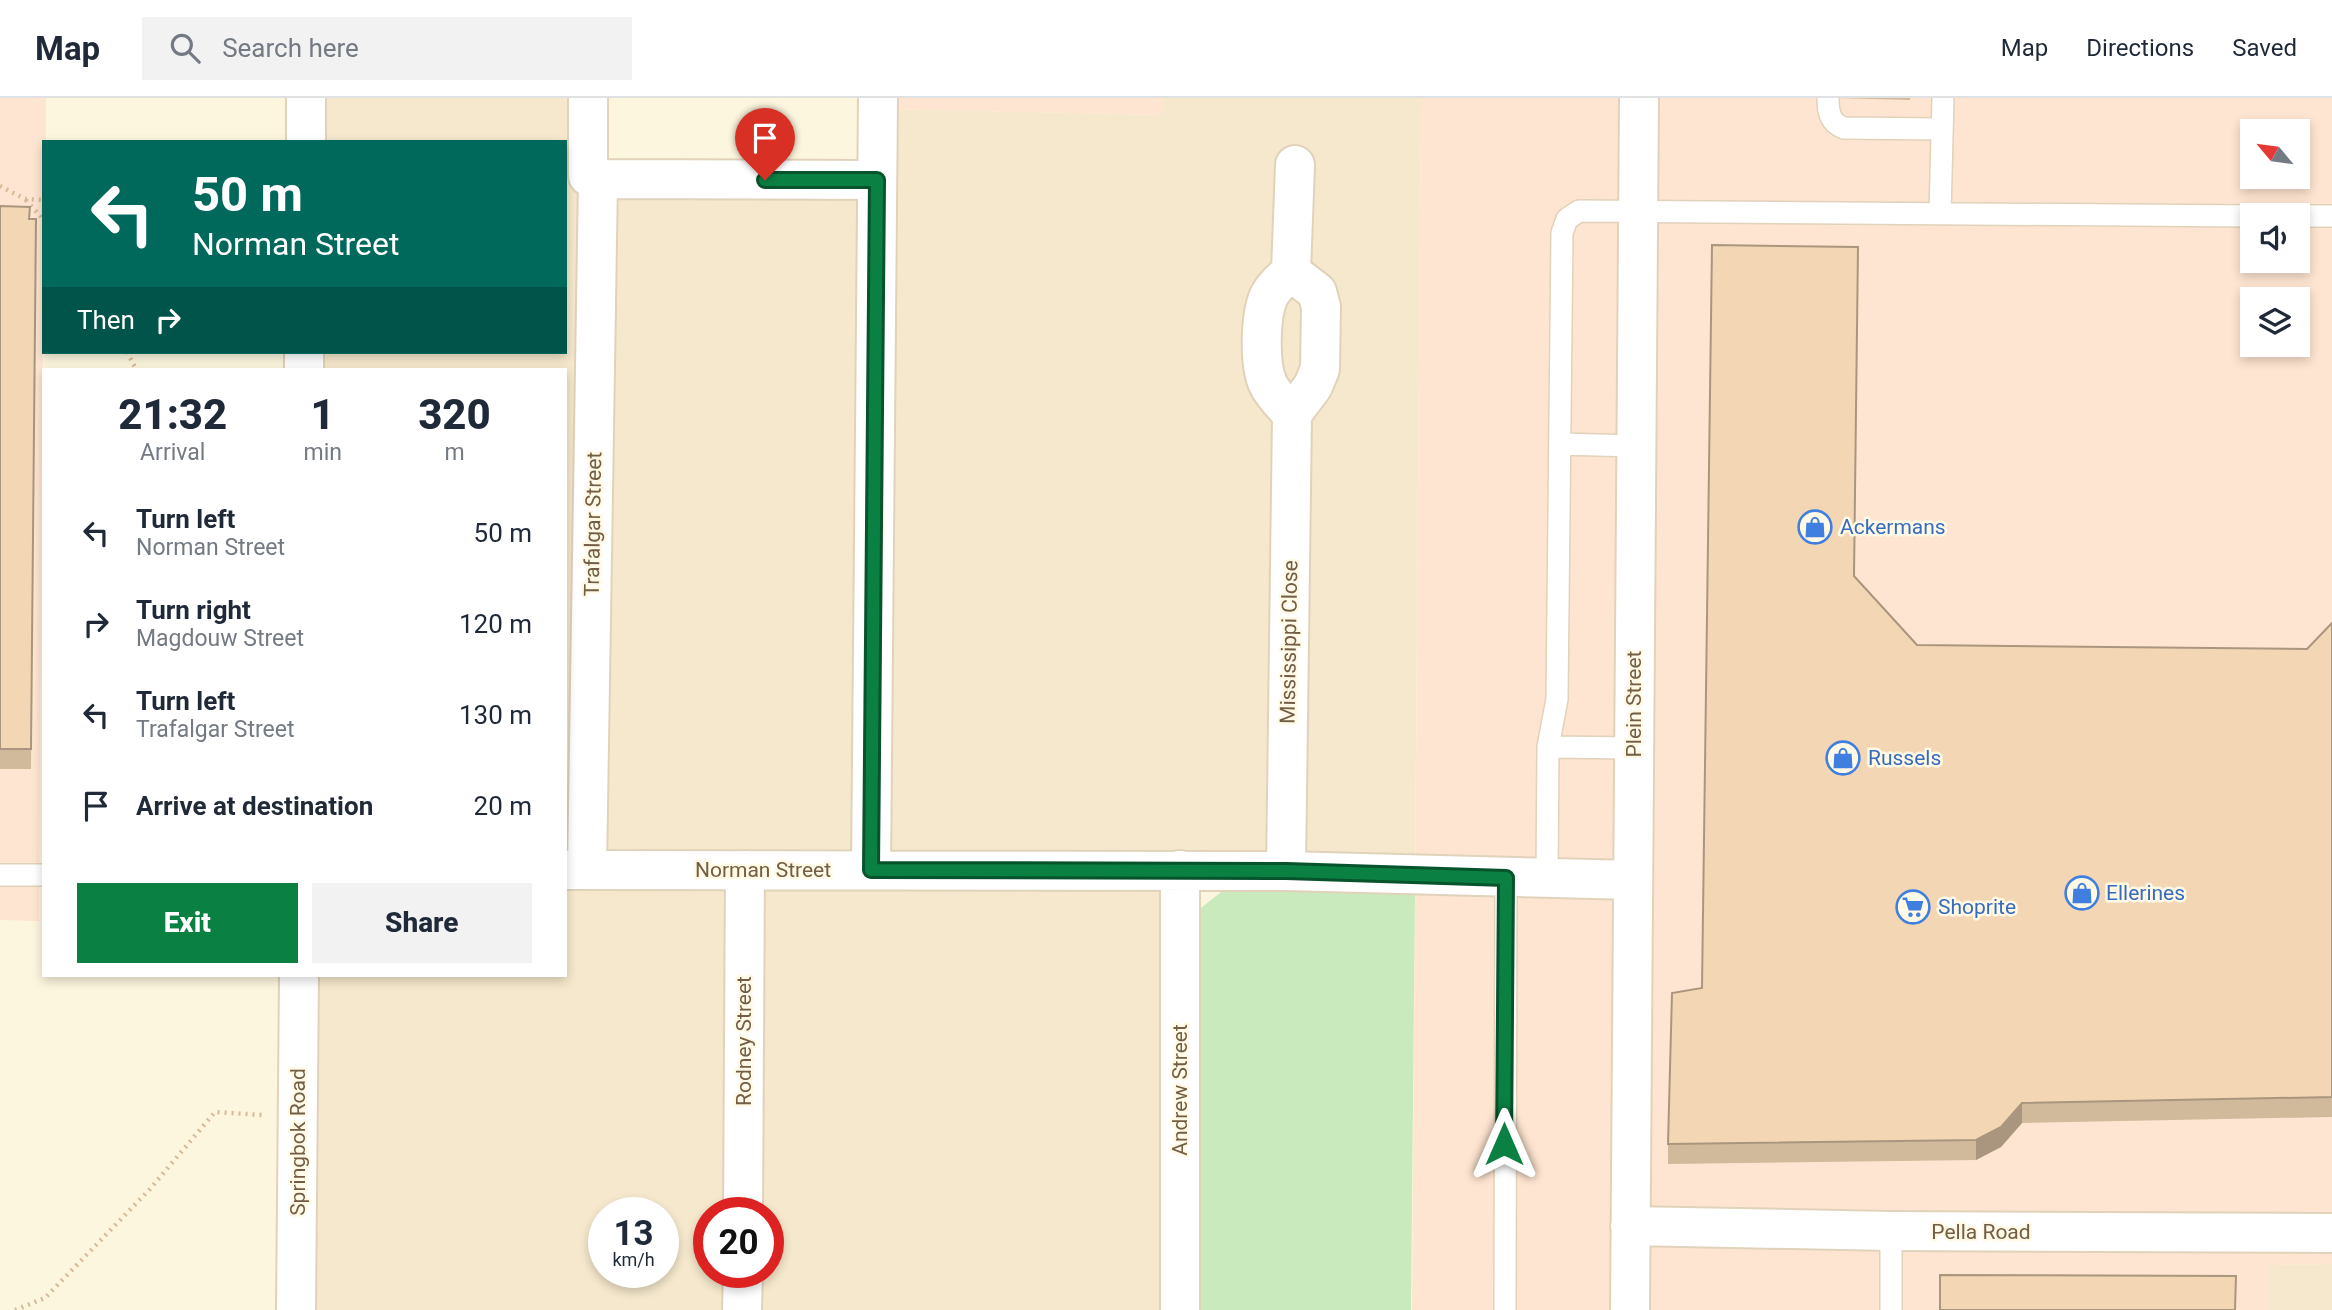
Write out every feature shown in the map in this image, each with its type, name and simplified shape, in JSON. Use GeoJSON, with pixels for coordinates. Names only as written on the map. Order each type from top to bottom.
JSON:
{"type":"FeatureCollection","features":[{"type":"Feature","properties":{"kind":"street"},"geometry":{"type":"LineString","coordinates":[[306,98],[306,140]]}},
{"type":"Feature","properties":{"kind":"street","name":"Trafalgar Street"},"geometry":{"type":"LineString","coordinates":[[576,870],[598,179],[588,176],[588,98]]}},
{"type":"Feature","properties":{"kind":"street"},"geometry":{"type":"LineString","coordinates":[[871,870],[878,98]]}},
{"type":"Feature","properties":{"kind":"street","name":"Plein Street"},"geometry":{"type":"LineString","coordinates":[[1630,1310],[1640,98]]}},
{"type":"Feature","properties":{"kind":"street"},"geometry":{"type":"LineString","coordinates":[[1291,272],[1317,292],[1321,307],[1320,369],[1317,378],[1292,414],[1275,396],[1267,382],[1263,319],[1270,293],[1291,272],[1295,165]]}},
{"type":"Feature","properties":{"kind":"street"},"geometry":{"type":"LineString","coordinates":[[598,179],[877,180]]}},
{"type":"Feature","properties":{"kind":"street","name":"Mississippi Close"},"geometry":{"type":"LineString","coordinates":[[1286,871],[1292,414]]}},
{"type":"Feature","properties":{"kind":"street","name":"Norman Street"},"geometry":{"type":"LineString","coordinates":[[576,870],[1286,871],[1632,880]]}},
{"type":"Feature","properties":{"kind":"street","name":"Rodney Street"},"geometry":{"type":"LineString","coordinates":[[743,1197],[745,870]]}},
{"type":"Feature","properties":{"kind":"street","name":"Andrew Street"},"geometry":{"type":"LineString","coordinates":[[1180,870],[1180,1310]]}},
{"type":"Feature","properties":{"kind":"street","name":"Springbok Road"},"geometry":{"type":"LineString","coordinates":[[296,1310],[299,977]]}},
{"type":"Feature","properties":{"kind":"street","name":"Pella Road"},"geometry":{"type":"LineString","coordinates":[[1630,1226],[1891,1231],[2332,1233]]}},
{"type":"Feature","properties":{"kind":"street"},"geometry":{"type":"LineString","coordinates":[[742,1310],[743,1288]]}},
{"type":"Feature","properties":{"kind":"lane"},"geometry":{"type":"LineString","coordinates":[[1828,98],[1830,117],[1835,125],[1854,129],[1942,129]]}},
{"type":"Feature","properties":{"kind":"lane"},"geometry":{"type":"LineString","coordinates":[[1940,213],[1942,98]]}},
{"type":"Feature","properties":{"kind":"lane"},"geometry":{"type":"LineString","coordinates":[[1547,878],[1548,747],[1558,699],[1563,226],[1567,219],[1579,211],[2240,216]]}},
{"type":"Feature","properties":{"kind":"lane"},"geometry":{"type":"LineString","coordinates":[[2310,216],[2332,216]]}},
{"type":"Feature","properties":{"kind":"lane"},"geometry":{"type":"LineString","coordinates":[[1561,444],[1636,446]]}},
{"type":"Feature","properties":{"kind":"lane"},"geometry":{"type":"LineString","coordinates":[[1548,747],[1633,748]]}},
{"type":"Feature","properties":{"kind":"lane"},"geometry":{"type":"LineString","coordinates":[[0,875],[42,876]]}},
{"type":"Feature","properties":{"kind":"lane"},"geometry":{"type":"LineString","coordinates":[[1505,1310],[1506,878]]}},
{"type":"Feature","properties":{"kind":"lane"},"geometry":{"type":"LineString","coordinates":[[1891,1231],[1891,1310]]}},
{"type":"Feature","properties":{"kind":"path"},"geometry":{"type":"LineString","coordinates":[[0,186],[26,199],[42,218]]}},
{"type":"Feature","properties":{"kind":"path"},"geometry":{"type":"LineString","coordinates":[[26,199],[42,200]]}},
{"type":"Feature","properties":{"kind":"path"},"geometry":{"type":"LineString","coordinates":[[15,1310],[45,1298],[150,1189],[215,1112],[298,1117]]}},
{"type":"Feature","properties":{"kind":"shaded area"},"geometry":{"type":"Polygon","coordinates":[[[0,98],[46,98],[46,140],[42,140],[39,921],[0,920],[0,98]]]}},
{"type":"Feature","properties":{"kind":"shaded area"},"geometry":{"type":"Polygon","coordinates":[[[308,98],[590,98],[589,179],[880,178],[881,109],[1164,115],[1164,98],[1421,98],[1415,871],[1181,871],[1182,1310],[298,1310],[300,977],[567,977],[567,368],[306,368],[306,354],[567,354],[567,140],[308,140],[308,98]]]}},
{"type":"Feature","properties":{"kind":"shaded area"},"geometry":{"type":"Polygon","coordinates":[[[881,98],[1164,98],[1164,115],[881,109],[881,98]]]}},
{"type":"Feature","properties":{"kind":"shaded area"},"geometry":{"type":"Polygon","coordinates":[[[1421,98],[2332,98],[2332,1264],[2269,1265],[2269,1310],[1412,1310],[1421,98]]]}},
{"type":"Feature","properties":{"kind":"shaded area"},"geometry":{"type":"Polygon","coordinates":[[[2332,1264],[2332,1310],[2269,1310],[2269,1265],[2332,1264]]]}},
{"type":"Feature","properties":{"kind":"green space"},"geometry":{"type":"Polygon","coordinates":[[[1415,890],[1411,1310],[1193,1310],[1196,912],[1221,892],[1415,890]]]}},
{"type":"Feature","properties":{"kind":"building"},"geometry":{"type":"Polygon","coordinates":[[[0,206],[30,207],[29,219],[36,219],[31,749],[0,749],[0,206]]]}},
{"type":"Feature","properties":{"kind":"building"},"geometry":{"type":"Polygon","coordinates":[[[1712,245],[1858,247],[1854,576],[1917,645],[2307,649],[2332,623],[2332,1097],[2022,1103],[2001,1127],[1976,1140],[1668,1144],[1672,993],[1702,988],[1712,245]]]}},
{"type":"Feature","properties":{"kind":"building"},"geometry":{"type":"Polygon","coordinates":[[[1940,1275],[2236,1276],[2235,1310],[1940,1310],[1940,1275]]]}},
{"type":"Feature","properties":{"kind":"place","name":"Ackermans"},"geometry":{"type":"Point","coordinates":[1815,527]}},
{"type":"Feature","properties":{"kind":"place","name":"Russels"},"geometry":{"type":"Point","coordinates":[1843,758]}},
{"type":"Feature","properties":{"kind":"place","name":"Ellerines"},"geometry":{"type":"Point","coordinates":[2082,893]}},
{"type":"Feature","properties":{"kind":"place","name":"Shoprite"},"geometry":{"type":"Point","coordinates":[1913,907]}},
{"type":"Feature","properties":{"kind":"route"},"geometry":{"type":"LineString","coordinates":[[765,180],[877,180],[871,870],[1286,871],[1506,878],[1504,1144]]}}]}
